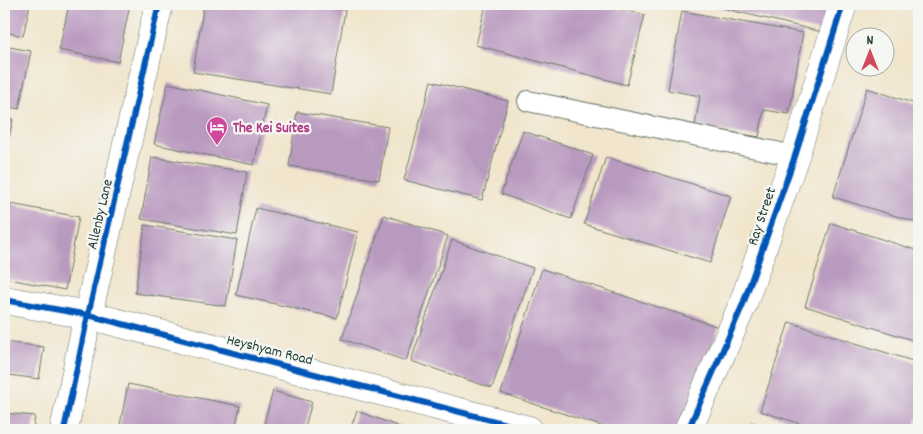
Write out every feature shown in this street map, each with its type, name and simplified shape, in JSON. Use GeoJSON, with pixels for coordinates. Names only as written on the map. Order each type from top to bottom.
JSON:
{"type":"FeatureCollection","features":[{"type":"Feature","properties":{"kind":"street","name":"Allenby Lane"},"geometry":{"type":"LineString","coordinates":[[64,430],[88,315],[159,4]]}},
{"type":"Feature","properties":{"kind":"street","name":"Ray Street"},"geometry":{"type":"LineString","coordinates":[[688,430],[743,304],[795,156],[843,4]]}},
{"type":"Feature","properties":{"kind":"street","name":"Heyshyam Road"},"geometry":{"type":"LineString","coordinates":[[4,300],[88,315],[529,430]]}},
{"type":"Feature","properties":{"kind":"lane"},"geometry":{"type":"LineString","coordinates":[[528,101],[795,156]]}},
{"type":"Feature","properties":{"kind":"building"},"geometry":{"type":"Polygon","coordinates":[[[4,4],[30,4],[23,36],[4,32],[4,4]]]}},
{"type":"Feature","properties":{"kind":"building"},"geometry":{"type":"Polygon","coordinates":[[[69,4],[130,4],[118,62],[59,50],[69,4]]]}},
{"type":"Feature","properties":{"kind":"building"},"geometry":{"type":"Polygon","coordinates":[[[204,4],[303,4],[345,10],[331,94],[193,72],[204,4]]]}},
{"type":"Feature","properties":{"kind":"building"},"geometry":{"type":"Polygon","coordinates":[[[486,4],[600,4],[645,15],[627,85],[476,45],[486,4]]]}},
{"type":"Feature","properties":{"kind":"building"},"geometry":{"type":"Polygon","coordinates":[[[705,4],[829,4],[822,32],[705,4]]]}},
{"type":"Feature","properties":{"kind":"building"},"geometry":{"type":"Polygon","coordinates":[[[682,11],[803,33],[789,114],[764,110],[759,137],[695,126],[700,96],[668,90],[682,11]]]}},
{"type":"Feature","properties":{"kind":"building"},"geometry":{"type":"Polygon","coordinates":[[[4,46],[31,51],[19,109],[4,106],[4,46]]]}},
{"type":"Feature","properties":{"kind":"building"},"geometry":{"type":"Polygon","coordinates":[[[431,81],[508,101],[482,200],[404,180],[431,81]]]}},
{"type":"Feature","properties":{"kind":"building"},"geometry":{"type":"Polygon","coordinates":[[[168,83],[267,105],[254,165],[154,144],[168,83]]]}},
{"type":"Feature","properties":{"kind":"building"},"geometry":{"type":"Polygon","coordinates":[[[867,88],[919,105],[919,223],[833,197],[867,88]]]}},
{"type":"Feature","properties":{"kind":"building"},"geometry":{"type":"Polygon","coordinates":[[[297,112],[388,127],[379,180],[289,166],[297,112]]]}},
{"type":"Feature","properties":{"kind":"building"},"geometry":{"type":"Polygon","coordinates":[[[4,117],[13,119],[5,157],[4,157],[4,117]]]}},
{"type":"Feature","properties":{"kind":"building"},"geometry":{"type":"Polygon","coordinates":[[[523,131],[593,155],[571,219],[501,194],[523,131]]]}},
{"type":"Feature","properties":{"kind":"building"},"geometry":{"type":"Polygon","coordinates":[[[152,157],[247,172],[237,235],[141,219],[152,157]]]}},
{"type":"Feature","properties":{"kind":"building"},"geometry":{"type":"Polygon","coordinates":[[[606,157],[731,196],[710,263],[584,224],[606,157]]]}},
{"type":"Feature","properties":{"kind":"building"},"geometry":{"type":"Polygon","coordinates":[[[11,204],[79,217],[65,290],[4,278],[4,240],[11,204]]]}},
{"type":"Feature","properties":{"kind":"building"},"geometry":{"type":"Polygon","coordinates":[[[256,208],[358,232],[337,318],[236,295],[256,208]]]}},
{"type":"Feature","properties":{"kind":"building"},"geometry":{"type":"Polygon","coordinates":[[[384,215],[448,236],[406,361],[342,339],[384,215]]]}},
{"type":"Feature","properties":{"kind":"building"},"geometry":{"type":"Polygon","coordinates":[[[831,223],[919,251],[919,342],[805,306],[831,223]]]}},
{"type":"Feature","properties":{"kind":"building"},"geometry":{"type":"Polygon","coordinates":[[[145,225],[237,240],[226,306],[135,293],[145,225]]]}},
{"type":"Feature","properties":{"kind":"building"},"geometry":{"type":"Polygon","coordinates":[[[452,240],[533,268],[492,388],[411,361],[452,240]]]}},
{"type":"Feature","properties":{"kind":"building"},"geometry":{"type":"Polygon","coordinates":[[[542,269],[719,327],[685,430],[613,430],[501,393],[542,269]]]}},
{"type":"Feature","properties":{"kind":"building"},"geometry":{"type":"Polygon","coordinates":[[[789,322],[919,363],[919,413],[914,430],[820,430],[760,411],[789,322]]]}},
{"type":"Feature","properties":{"kind":"building"},"geometry":{"type":"Polygon","coordinates":[[[4,342],[44,347],[39,379],[9,375],[5,408],[4,408],[4,342]]]}},
{"type":"Feature","properties":{"kind":"building"},"geometry":{"type":"Polygon","coordinates":[[[128,384],[240,406],[235,430],[119,430],[128,384]]]}},
{"type":"Feature","properties":{"kind":"building"},"geometry":{"type":"Polygon","coordinates":[[[273,391],[312,402],[304,430],[262,430],[273,391]]]}},
{"type":"Feature","properties":{"kind":"building"},"geometry":{"type":"Polygon","coordinates":[[[357,411],[408,430],[350,430],[357,411]]]}},
{"type":"Feature","properties":{"kind":"building"},"geometry":{"type":"Polygon","coordinates":[[[4,413],[35,416],[33,430],[4,430],[4,413]]]}},
{"type":"Feature","properties":{"kind":"building"},"geometry":{"type":"Polygon","coordinates":[[[752,423],[772,430],[749,430],[752,423]]]}},
{"type":"Feature","properties":{"kind":"cycle path"},"geometry":{"type":"LineString","coordinates":[[64,430],[88,315],[159,4]]}},
{"type":"Feature","properties":{"kind":"cycle path"},"geometry":{"type":"LineString","coordinates":[[688,430],[743,304],[795,156],[843,4]]}},
{"type":"Feature","properties":{"kind":"cycle path"},"geometry":{"type":"LineString","coordinates":[[4,300],[88,315],[529,430]]}},
{"type":"Feature","properties":{"kind":"place","name":"The Kei Suites"},"geometry":{"type":"Point","coordinates":[217,146]}}]}
